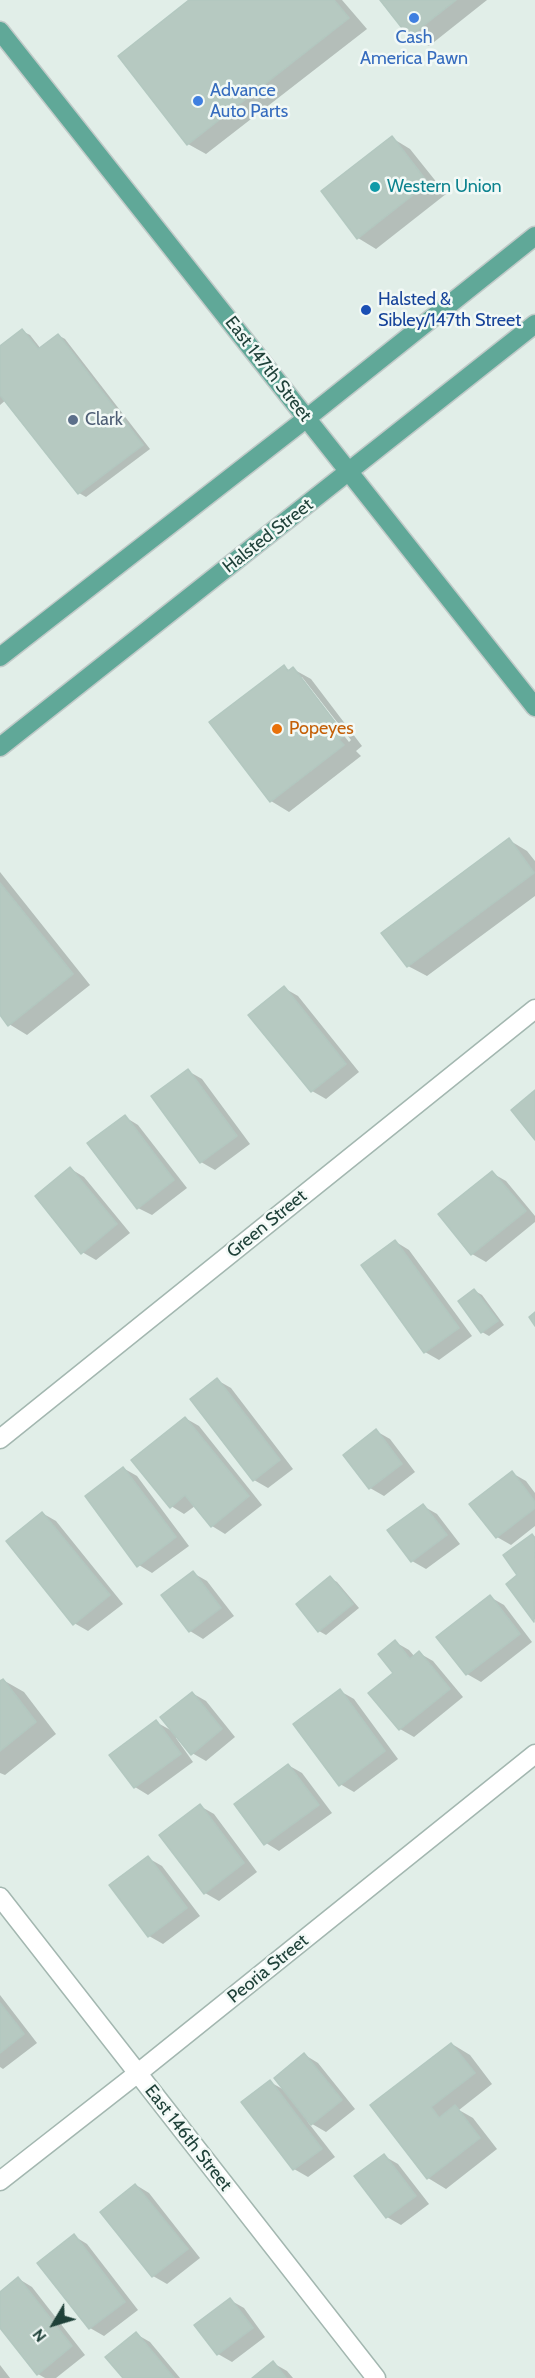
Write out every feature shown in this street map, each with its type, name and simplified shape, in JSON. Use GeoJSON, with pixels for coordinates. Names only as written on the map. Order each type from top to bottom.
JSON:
{"type":"FeatureCollection","features":[{"type":"Feature","properties":{"kind":"main road","name":"East 147th Street"},"geometry":{"type":"LineString","coordinates":[[0,31],[535,707]]}},
{"type":"Feature","properties":{"kind":"main road"},"geometry":{"type":"LineString","coordinates":[[0,657],[307,418],[535,236]]}},
{"type":"Feature","properties":{"kind":"main road","name":"Halsted Street"},"geometry":{"type":"LineString","coordinates":[[0,747],[535,324]]}},
{"type":"Feature","properties":{"kind":"street","name":"Green Street"},"geometry":{"type":"LineString","coordinates":[[0,1439],[535,1009]]}},
{"type":"Feature","properties":{"kind":"street","name":"Peoria Street"},"geometry":{"type":"LineString","coordinates":[[0,2181],[535,1755]]}},
{"type":"Feature","properties":{"kind":"street","name":"East 146th Street"},"geometry":{"type":"LineString","coordinates":[[0,1897],[376,2378]]}},
{"type":"Feature","properties":{"kind":"building","name":"Advance Auto Parts"},"geometry":{"type":"Polygon","coordinates":[[[189,0],[334,0],[349,18],[187,145],[118,56],[189,0]]]}},
{"type":"Feature","properties":{"kind":"building","name":"Cash America Pawn"},"geometry":{"type":"Polygon","coordinates":[[[380,0],[456,0],[409,37],[380,0]]]}},
{"type":"Feature","properties":{"kind":"building","name":"Western Union"},"geometry":{"type":"Polygon","coordinates":[[[392,136],[428,183],[357,239],[321,191],[392,136]]]}},
{"type":"Feature","properties":{"kind":"building","name":"Clark"},"geometry":{"type":"Polygon","coordinates":[[[22,329],[38,349],[58,334],[143,445],[78,494],[0,395],[0,346],[22,329]]]}},
{"type":"Feature","properties":{"kind":"building","name":"Popeyes"},"geometry":{"type":"Polygon","coordinates":[[[284,665],[288,671],[293,667],[345,735],[339,740],[344,745],[270,802],[209,722],[284,665]]]}},
{"type":"Feature","properties":{"kind":"building"},"geometry":{"type":"Polygon","coordinates":[[[509,838],[534,873],[407,967],[381,933],[509,838]]]}},
{"type":"Feature","properties":{"kind":"building"},"geometry":{"type":"Polygon","coordinates":[[[0,883],[73,974],[8,1026],[0,1015],[0,883]]]}},
{"type":"Feature","properties":{"kind":"building"},"geometry":{"type":"Polygon","coordinates":[[[284,986],[346,1064],[311,1092],[248,1015],[284,986]]]}},
{"type":"Feature","properties":{"kind":"building"},"geometry":{"type":"Polygon","coordinates":[[[188,1069],[237,1136],[200,1163],[151,1096],[188,1069]]]}},
{"type":"Feature","properties":{"kind":"building"},"geometry":{"type":"Polygon","coordinates":[[[535,1090],[535,1140],[511,1110],[535,1090]]]}},
{"type":"Feature","properties":{"kind":"building"},"geometry":{"type":"Polygon","coordinates":[[[125,1115],[174,1180],[137,1209],[87,1143],[125,1115]]]}},
{"type":"Feature","properties":{"kind":"building"},"geometry":{"type":"Polygon","coordinates":[[[70,1167],[117,1224],[81,1254],[35,1196],[70,1167]]]}},
{"type":"Feature","properties":{"kind":"building"},"geometry":{"type":"Polygon","coordinates":[[[492,1171],[526,1211],[471,1255],[438,1214],[492,1171]]]}},
{"type":"Feature","properties":{"kind":"building"},"geometry":{"type":"Polygon","coordinates":[[[395,1240],[459,1328],[424,1353],[361,1265],[395,1240]]]}},
{"type":"Feature","properties":{"kind":"building"},"geometry":{"type":"Polygon","coordinates":[[[474,1289],[498,1321],[481,1333],[458,1301],[474,1289]]]}},
{"type":"Feature","properties":{"kind":"building"},"geometry":{"type":"Polygon","coordinates":[[[535,1312],[535,1326],[529,1317],[535,1312]]]}},
{"type":"Feature","properties":{"kind":"building"},"geometry":{"type":"Polygon","coordinates":[[[217,1378],[280,1460],[253,1481],[190,1399],[217,1378]]]}},
{"type":"Feature","properties":{"kind":"building"},"geometry":{"type":"Polygon","coordinates":[[[185,1417],[249,1496],[211,1527],[185,1495],[170,1508],[131,1460],[185,1417]]]}},
{"type":"Feature","properties":{"kind":"building"},"geometry":{"type":"Polygon","coordinates":[[[376,1429],[402,1464],[369,1489],[343,1455],[376,1429]]]}},
{"type":"Feature","properties":{"kind":"building"},"geometry":{"type":"Polygon","coordinates":[[[123,1467],[176,1537],[137,1567],[85,1496],[123,1467]]]}},
{"type":"Feature","properties":{"kind":"building"},"geometry":{"type":"Polygon","coordinates":[[[512,1471],[535,1502],[535,1508],[496,1538],[469,1504],[512,1471]]]}},
{"type":"Feature","properties":{"kind":"building"},"geometry":{"type":"Polygon","coordinates":[[[423,1504],[447,1535],[411,1562],[387,1530],[423,1504]]]}},
{"type":"Feature","properties":{"kind":"building"},"geometry":{"type":"Polygon","coordinates":[[[42,1512],[110,1595],[73,1625],[6,1541],[42,1512]]]}},
{"type":"Feature","properties":{"kind":"building"},"geometry":{"type":"Polygon","coordinates":[[[532,1534],[535,1538],[534,1622],[506,1584],[517,1575],[503,1555],[532,1534]]]}},
{"type":"Feature","properties":{"kind":"building"},"geometry":{"type":"Polygon","coordinates":[[[193,1571],[221,1608],[189,1632],[161,1595],[193,1571]]]}},
{"type":"Feature","properties":{"kind":"building"},"geometry":{"type":"Polygon","coordinates":[[[330,1576],[353,1604],[318,1632],[296,1604],[330,1576]]]}},
{"type":"Feature","properties":{"kind":"building"},"geometry":{"type":"Polygon","coordinates":[[[490,1595],[520,1634],[466,1675],[436,1637],[490,1595]]]}},
{"type":"Feature","properties":{"kind":"building"},"geometry":{"type":"Polygon","coordinates":[[[395,1640],[410,1659],[419,1651],[450,1689],[399,1730],[368,1693],[393,1673],[378,1654],[395,1640]]]}},
{"type":"Feature","properties":{"kind":"building"},"geometry":{"type":"Polygon","coordinates":[[[3,1679],[36,1722],[0,1751],[0,1681],[3,1679]]]}},
{"type":"Feature","properties":{"kind":"building"},"geometry":{"type":"Polygon","coordinates":[[[340,1689],[385,1751],[339,1786],[293,1724],[340,1689]]]}},
{"type":"Feature","properties":{"kind":"building"},"geometry":{"type":"Polygon","coordinates":[[[192,1692],[222,1729],[191,1755],[160,1717],[192,1692]]]}},
{"type":"Feature","properties":{"kind":"building"},"geometry":{"type":"Polygon","coordinates":[[[156,1720],[181,1754],[134,1788],[109,1755],[156,1720]]]}},
{"type":"Feature","properties":{"kind":"building"},"geometry":{"type":"Polygon","coordinates":[[[288,1764],[319,1805],[264,1845],[234,1804],[288,1764]]]}},
{"type":"Feature","properties":{"kind":"building"},"geometry":{"type":"Polygon","coordinates":[[[200,1804],[244,1863],[204,1894],[159,1835],[200,1804]]]}},
{"type":"Feature","properties":{"kind":"building"},"geometry":{"type":"Polygon","coordinates":[[[148,1856],[187,1908],[148,1937],[109,1885],[148,1856]]]}},
{"type":"Feature","properties":{"kind":"building"},"geometry":{"type":"Polygon","coordinates":[[[0,2003],[24,2034],[0,2053],[0,2003]]]}},
{"type":"Feature","properties":{"kind":"building"},"geometry":{"type":"Polygon","coordinates":[[[451,2043],[475,2073],[431,2107],[439,2118],[455,2105],[480,2138],[427,2179],[370,2105],[451,2043]]]}},
{"type":"Feature","properties":{"kind":"building"},"geometry":{"type":"Polygon","coordinates":[[[304,2053],[342,2100],[311,2125],[274,2078],[304,2053]]]}},
{"type":"Feature","properties":{"kind":"building"},"geometry":{"type":"Polygon","coordinates":[[[270,2080],[322,2149],[293,2170],[241,2102],[270,2080]]]}},
{"type":"Feature","properties":{"kind":"building"},"geometry":{"type":"Polygon","coordinates":[[[384,2154],[416,2196],[386,2218],[354,2176],[384,2154]]]}},
{"type":"Feature","properties":{"kind":"building"},"geometry":{"type":"Polygon","coordinates":[[[135,2184],[188,2249],[152,2277],[100,2212],[135,2184]]]}},
{"type":"Feature","properties":{"kind":"building"},"geometry":{"type":"Polygon","coordinates":[[[74,2234],[125,2302],[89,2329],[37,2263],[74,2234]]]}},
{"type":"Feature","properties":{"kind":"building"},"geometry":{"type":"Polygon","coordinates":[[[18,2277],[72,2346],[37,2375],[0,2328],[0,2292],[18,2277]]]}},
{"type":"Feature","properties":{"kind":"building"},"geometry":{"type":"Polygon","coordinates":[[[230,2298],[253,2328],[217,2355],[194,2325],[230,2298]]]}},
{"type":"Feature","properties":{"kind":"building"},"geometry":{"type":"Polygon","coordinates":[[[136,2332],[174,2378],[123,2378],[105,2357],[136,2332]]]}},
{"type":"Feature","properties":{"kind":"building"},"geometry":{"type":"Polygon","coordinates":[[[273,2361],[286,2378],[252,2378],[273,2361]]]}},
{"type":"Feature","properties":{"kind":"place","name":"Cash America Pawn"},"geometry":{"type":"Point","coordinates":[414,18]}},
{"type":"Feature","properties":{"kind":"place","name":"Advance Auto Parts"},"geometry":{"type":"Point","coordinates":[198,101]}},
{"type":"Feature","properties":{"kind":"place","name":"Western Union"},"geometry":{"type":"Point","coordinates":[375,187]}},
{"type":"Feature","properties":{"kind":"place","name":"Halsted & Sibley/147th Street"},"geometry":{"type":"Point","coordinates":[366,310]}},
{"type":"Feature","properties":{"kind":"place","name":"Clark"},"geometry":{"type":"Point","coordinates":[73,420]}},
{"type":"Feature","properties":{"kind":"place","name":"Popeyes"},"geometry":{"type":"Point","coordinates":[277,729]}}]}
